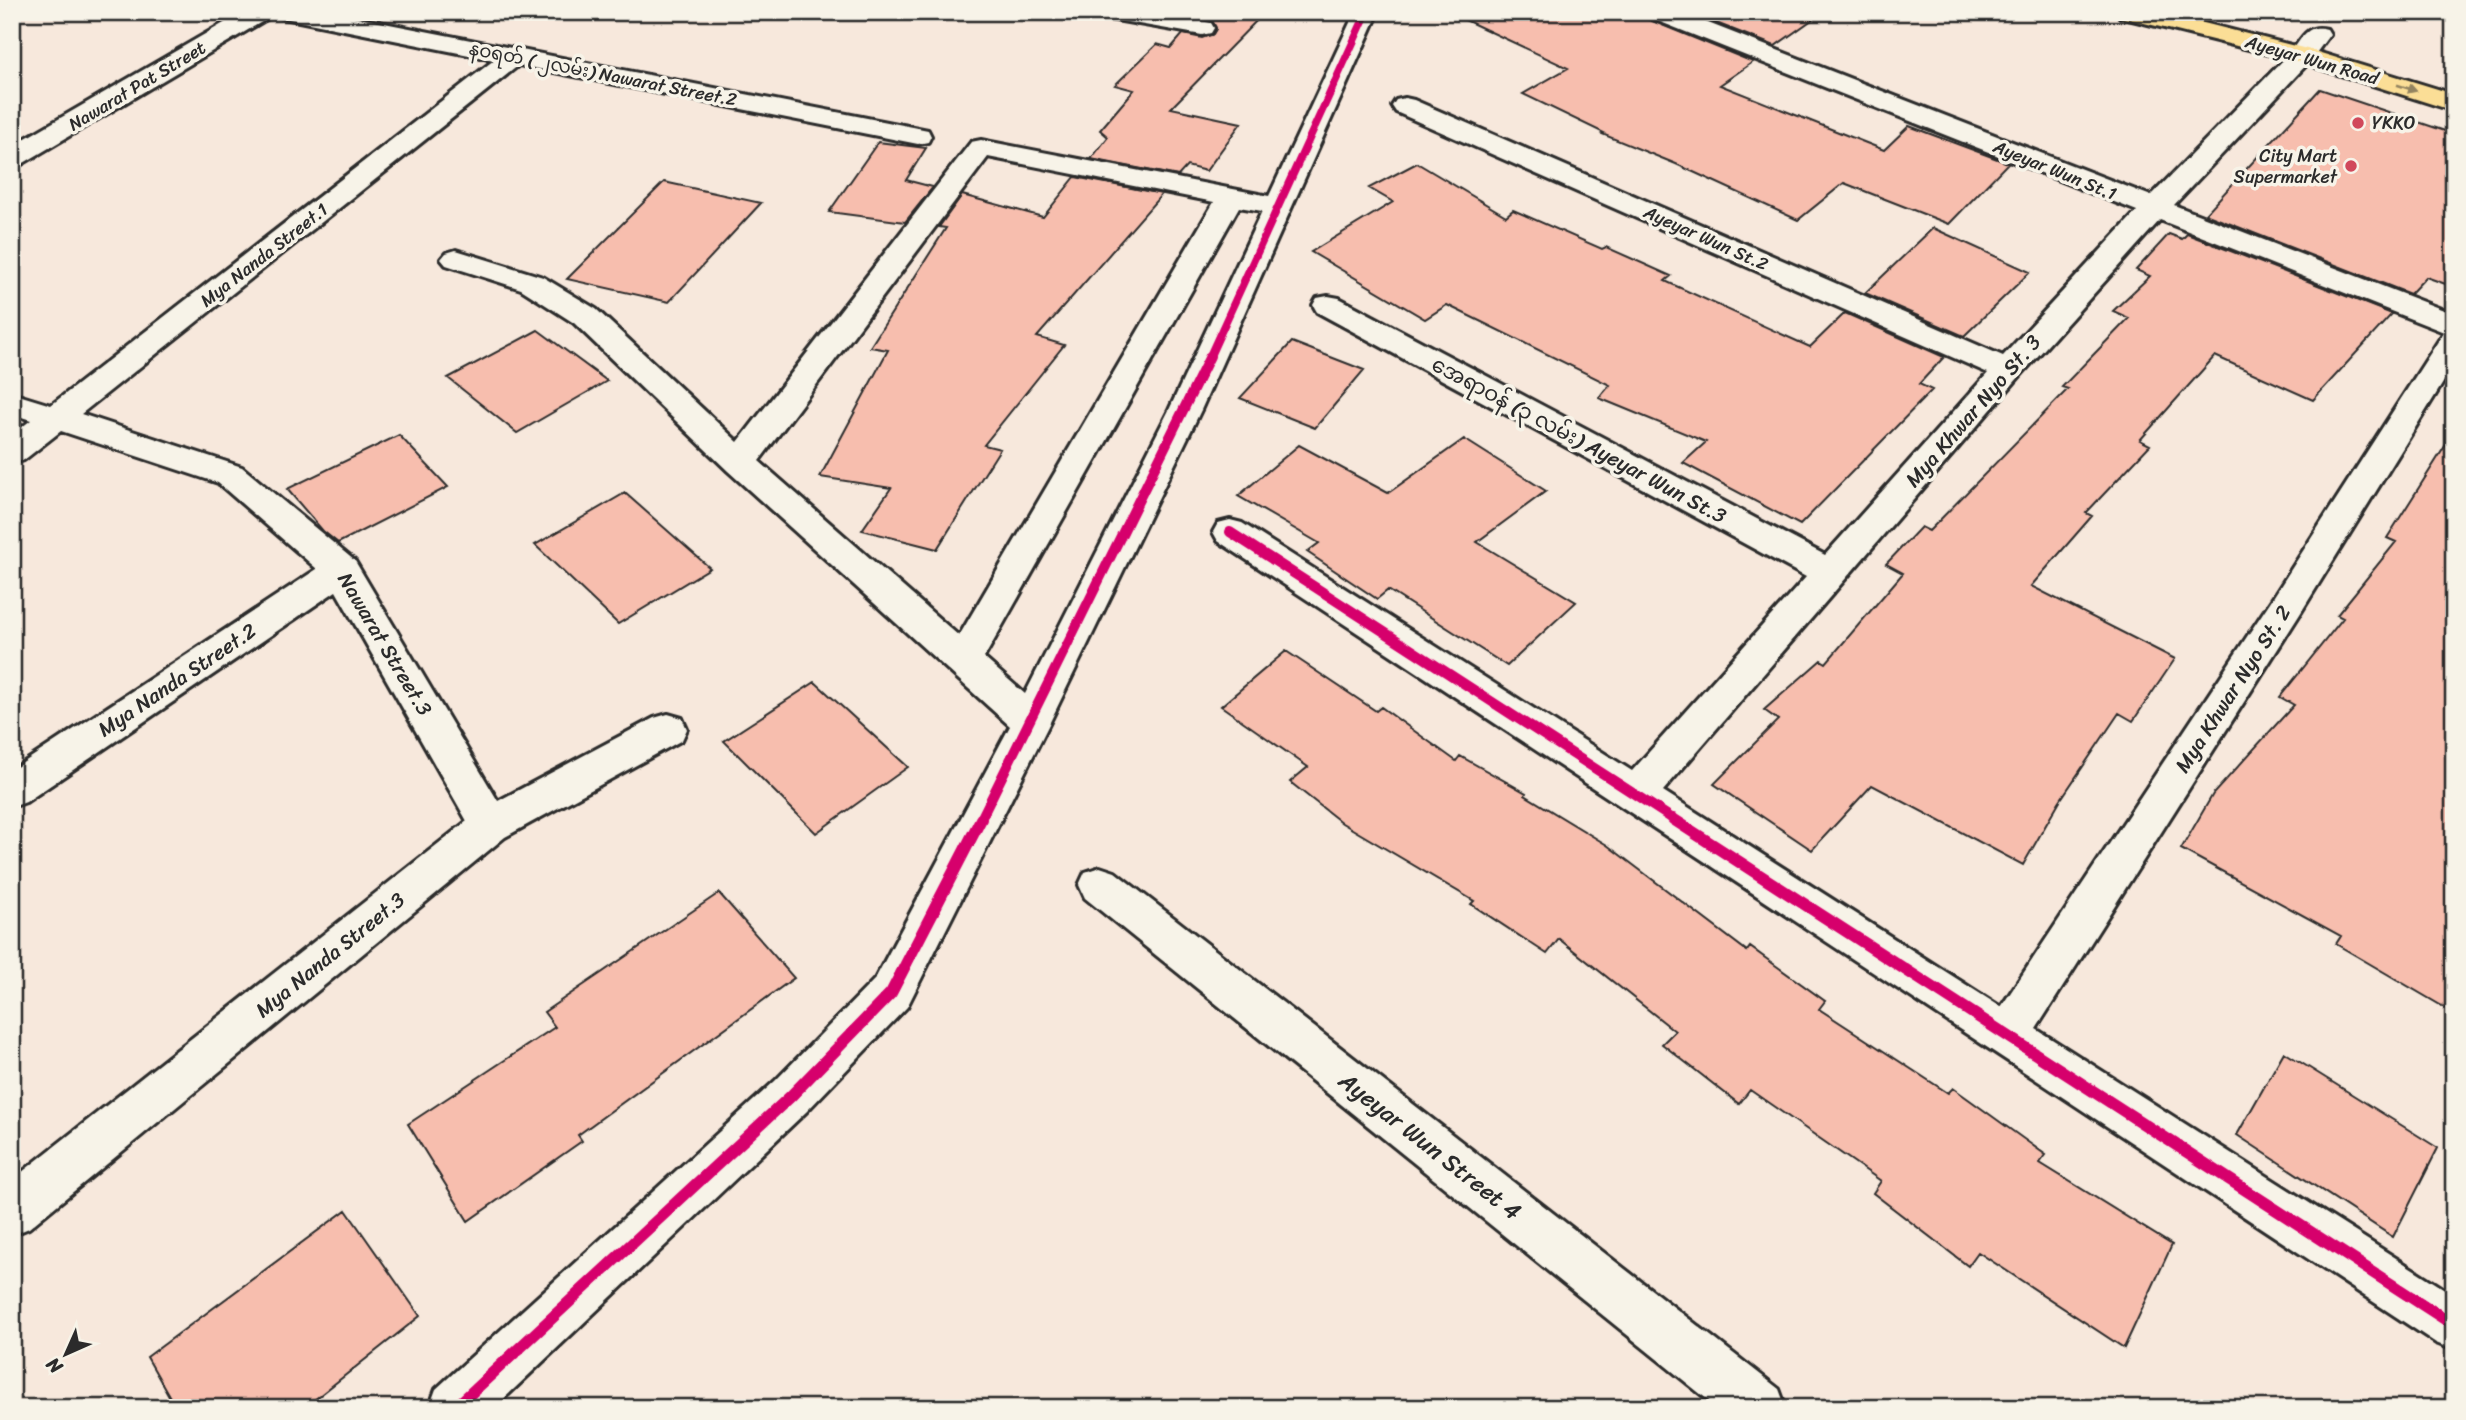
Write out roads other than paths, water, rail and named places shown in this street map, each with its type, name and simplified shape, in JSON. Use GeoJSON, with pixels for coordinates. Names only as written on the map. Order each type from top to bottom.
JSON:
{"type":"FeatureCollection","features":[{"type":"Feature","properties":{"kind":"main road","name":"Ayeyar Wun Road"},"geometry":{"type":"LineString","coordinates":[[2129,12],[2314,39],[2454,103]]}},
{"type":"Feature","properties":{"kind":"street","name":"Nawarat Pat Street"},"geometry":{"type":"LineString","coordinates":[[18,152],[261,12]]}},
{"type":"Feature","properties":{"kind":"street","name":"နဝရတ် ( ၂လမ်း) Nawarat Street.2"},"geometry":{"type":"LineString","coordinates":[[289,12],[918,136]]}},
{"type":"Feature","properties":{"kind":"street"},"geometry":{"type":"LineString","coordinates":[[1110,12],[1202,28]]}},
{"type":"Feature","properties":{"kind":"street"},"geometry":{"type":"LineString","coordinates":[[455,1408],[791,1097],[891,993],[1031,722],[1185,410],[1367,12]]}},
{"type":"Feature","properties":{"kind":"street","name":"Ayeyar Wun St.1"},"geometry":{"type":"LineString","coordinates":[[1657,12],[2454,325]]}},
{"type":"Feature","properties":{"kind":"street","name":"Mya Khwar Nyo St. 3"},"geometry":{"type":"LineString","coordinates":[[1635,795],[2007,370],[2314,39]]}},
{"type":"Feature","properties":{"kind":"street","name":"Mya Nanda Street.1"},"geometry":{"type":"LineString","coordinates":[[12,452],[60,417],[515,56]]}},
{"type":"Feature","properties":{"kind":"street","name":"Ayeyar Wun St.2"},"geometry":{"type":"LineString","coordinates":[[1405,106],[2007,370]]}},
{"type":"Feature","properties":{"kind":"street"},"geometry":{"type":"LineString","coordinates":[[740,463],[981,148],[1278,206]]}},
{"type":"Feature","properties":{"kind":"street"},"geometry":{"type":"LineString","coordinates":[[963,662],[1231,197]]}},
{"type":"Feature","properties":{"kind":"street"},"geometry":{"type":"LineString","coordinates":[[456,259],[533,283],[585,316],[740,463],[1031,722]]}},
{"type":"Feature","properties":{"kind":"street","name":"အေရာဝန် (၃ လမ်း) Ayeyar Wun St.3"},"geometry":{"type":"LineString","coordinates":[[1328,305],[1830,574]]}},
{"type":"Feature","properties":{"kind":"street","name":"Mya Khwar Nyo St. 2"},"geometry":{"type":"LineString","coordinates":[[2007,1036],[2287,606],[2454,339]]}},
{"type":"Feature","properties":{"kind":"street","name":"Nawarat Street.3"},"geometry":{"type":"LineString","coordinates":[[12,403],[230,475],[342,570],[491,825]]}},
{"type":"Feature","properties":{"kind":"street"},"geometry":{"type":"LineString","coordinates":[[1230,532],[2454,1325]]}},
{"type":"Feature","properties":{"kind":"street","name":"Mya Nanda Street.2"},"geometry":{"type":"LineString","coordinates":[[12,791],[342,570]]}},
{"type":"Feature","properties":{"kind":"street","name":"Mya Nanda Street.3"},"geometry":{"type":"LineString","coordinates":[[12,1212],[491,825],[668,729]]}},
{"type":"Feature","properties":{"kind":"street","name":"Ayeyar Wun Street 4"},"geometry":{"type":"LineString","coordinates":[[1100,885],[1760,1408]]}},
{"type":"Feature","properties":{"kind":"place","name":"YKKO"},"geometry":{"type":"Point","coordinates":[2358,123]}},
{"type":"Feature","properties":{"kind":"place","name":"City Mart Supermarket"},"geometry":{"type":"Point","coordinates":[2351,166]}}]}
